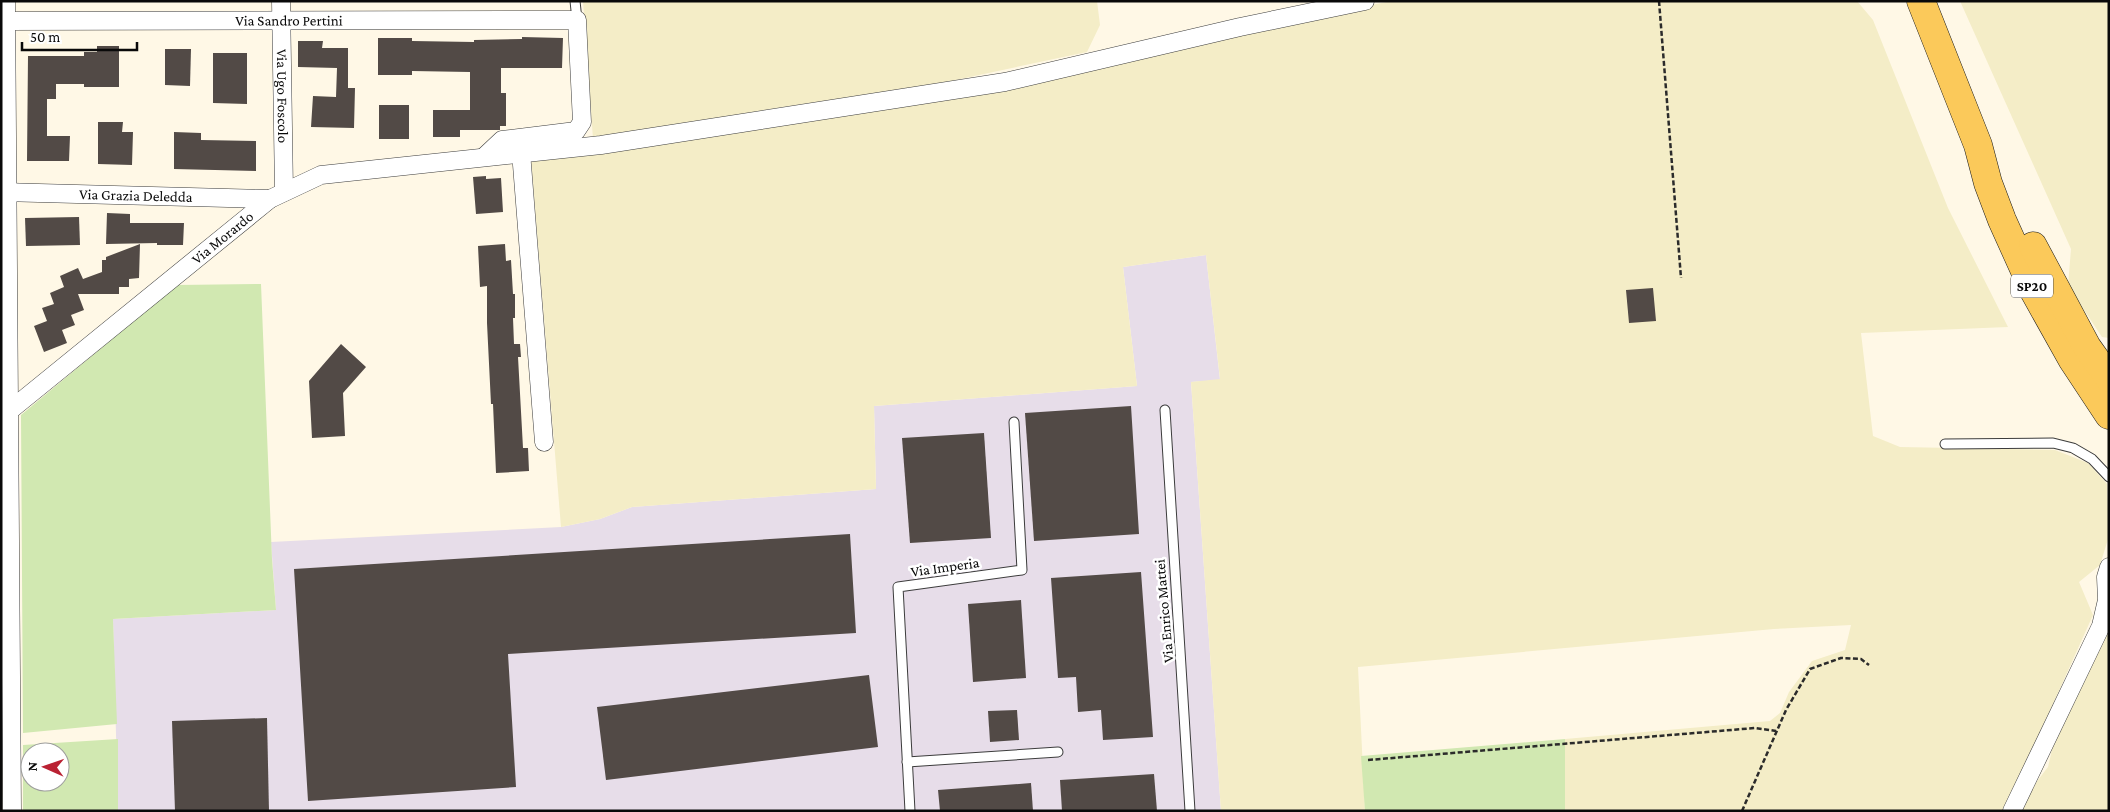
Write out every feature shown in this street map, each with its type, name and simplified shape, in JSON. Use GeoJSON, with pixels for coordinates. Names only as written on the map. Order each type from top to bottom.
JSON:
{"type":"FeatureCollection","features":[{"type":"Feature","properties":{"kind":"main road","name":"SP20"},"geometry":{"type":"LineString","coordinates":[[1922,1],[1978,145],[1988,183],[2002,220],[2034,291],[2072,359],[2109,415]]}},
{"type":"Feature","properties":{"kind":"main road","name":"SP20"},"geometry":{"type":"LineString","coordinates":[[1978,145],[2018,216],[2057,293],[2088,348],[2109,378]]}},
{"type":"Feature","properties":{"kind":"street"},"geometry":{"type":"LineString","coordinates":[[6,1],[3,21],[8,809]]}},
{"type":"Feature","properties":{"kind":"street","name":"Via Ugo Foscolo"},"geometry":{"type":"LineString","coordinates":[[277,195],[281,1]]}},
{"type":"Feature","properties":{"kind":"street","name":"Via Morardo"},"geometry":{"type":"LineString","coordinates":[[4,414],[277,195],[321,175],[601,145],[1005,82],[1240,26],[1365,1]]}},
{"type":"Feature","properties":{"kind":"street"},"geometry":{"type":"LineString","coordinates":[[485,156],[502,140],[576,130],[582,122],[577,20]]}},
{"type":"Feature","properties":{"kind":"street","name":"Via Sandro Pertini"},"geometry":{"type":"LineString","coordinates":[[3,21],[577,20]]}},
{"type":"Feature","properties":{"kind":"street"},"geometry":{"type":"LineString","coordinates":[[522,152],[544,442]]}},
{"type":"Feature","properties":{"kind":"street","name":"Via Grazia Deledda"},"geometry":{"type":"LineString","coordinates":[[4,192],[277,195]]}},
{"type":"Feature","properties":{"kind":"street"},"geometry":{"type":"LineString","coordinates":[[2012,811],[2100,626],[2107,600],[2106,576],[2109,567]]}},
{"type":"Feature","properties":{"kind":"lane"},"geometry":{"type":"LineString","coordinates":[[575,1],[577,20]]}},
{"type":"Feature","properties":{"kind":"lane","name":"Via Enrico Mattei"},"geometry":{"type":"LineString","coordinates":[[1165,410],[1190,811]]}},
{"type":"Feature","properties":{"kind":"lane","name":"Via Imperia"},"geometry":{"type":"LineString","coordinates":[[910,811],[898,587],[1022,570],[1014,422]]}},
{"type":"Feature","properties":{"kind":"lane"},"geometry":{"type":"LineString","coordinates":[[1945,444],[2052,443],[2073,448],[2092,458],[2109,478]]}},
{"type":"Feature","properties":{"kind":"lane"},"geometry":{"type":"LineString","coordinates":[[907,762],[1058,752]]}},
{"type":"Feature","properties":{"kind":"path"},"geometry":{"type":"LineString","coordinates":[[1659,1],[1681,278]]}},
{"type":"Feature","properties":{"kind":"path"},"geometry":{"type":"LineString","coordinates":[[1742,811],[1786,710],[1810,669],[1841,658],[1861,658],[1869,665]]}},
{"type":"Feature","properties":{"kind":"path"},"geometry":{"type":"LineString","coordinates":[[1368,760],[1755,728],[1776,731]]}},
{"type":"Feature","properties":{"kind":"shaded area"},"geometry":{"type":"Polygon","coordinates":[[[583,1],[1097,1],[1100,25],[1087,52],[932,85],[777,108],[593,139],[583,1]]]}},
{"type":"Feature","properties":{"kind":"shaded area"},"geometry":{"type":"Polygon","coordinates":[[[1392,1],[1857,1],[1873,20],[1948,208],[2008,327],[1861,333],[1873,436],[1900,447],[2055,450],[2088,463],[2107,484],[2109,536],[2100,565],[2079,582],[2093,615],[2005,811],[1565,811],[1565,739],[1770,721],[1780,713],[1789,692],[1812,661],[1845,650],[1851,625],[1774,629],[1358,667],[1365,811],[1221,811],[1191,382],[1220,379],[1206,255],[1123,267],[1137,386],[874,406],[876,489],[632,507],[600,519],[561,527],[531,159],[1392,1]]]}},
{"type":"Feature","properties":{"kind":"shaded area"},"geometry":{"type":"Polygon","coordinates":[[[1960,1],[2109,1],[2109,338],[2102,337],[2068,286],[2071,249],[1960,1]]]}},
{"type":"Feature","properties":{"kind":"shaded area"},"geometry":{"type":"Polygon","coordinates":[[[1206,255],[1220,380],[1191,382],[1221,811],[118,811],[113,619],[276,610],[271,542],[561,527],[600,519],[632,507],[876,489],[874,406],[1137,386],[1123,267],[1206,255]]]}},
{"type":"Feature","properties":{"kind":"shaded area"},"geometry":{"type":"Polygon","coordinates":[[[2109,609],[2109,811],[2020,811],[2031,789],[2048,767],[2057,728],[2109,609]]]}},
{"type":"Feature","properties":{"kind":"green space"},"geometry":{"type":"Polygon","coordinates":[[[261,284],[272,559],[276,610],[113,619],[117,724],[23,733],[21,415],[177,285],[261,284]]]}},
{"type":"Feature","properties":{"kind":"green space"},"geometry":{"type":"Polygon","coordinates":[[[118,739],[118,811],[23,811],[23,792],[70,792],[70,742],[118,739]]]}},
{"type":"Feature","properties":{"kind":"green space"},"geometry":{"type":"Polygon","coordinates":[[[1565,739],[1565,811],[1365,811],[1361,756],[1565,739]]]}},
{"type":"Feature","properties":{"kind":"building"},"geometry":{"type":"Polygon","coordinates":[[[522,37],[563,38],[562,68],[501,68],[501,93],[506,93],[506,126],[500,126],[500,130],[460,130],[460,137],[433,137],[433,110],[470,110],[470,72],[412,71],[412,75],[378,75],[378,38],[412,38],[412,41],[474,42],[474,40],[522,39],[522,37]]]}},
{"type":"Feature","properties":{"kind":"building"},"geometry":{"type":"Polygon","coordinates":[[[298,41],[323,41],[322,48],[348,48],[348,88],[355,88],[354,128],[311,127],[313,96],[336,97],[337,68],[298,67],[298,41]]]}},
{"type":"Feature","properties":{"kind":"building"},"geometry":{"type":"Polygon","coordinates":[[[97,46],[119,46],[119,87],[84,87],[84,84],[56,84],[56,99],[47,99],[47,136],[70,136],[69,161],[27,161],[28,56],[84,56],[84,52],[97,52],[97,46]]]}},
{"type":"Feature","properties":{"kind":"building"},"geometry":{"type":"Polygon","coordinates":[[[165,49],[191,49],[190,86],[165,85],[165,49]]]}},
{"type":"Feature","properties":{"kind":"building"},"geometry":{"type":"Polygon","coordinates":[[[213,53],[247,53],[247,104],[213,103],[213,53]]]}},
{"type":"Feature","properties":{"kind":"building"},"geometry":{"type":"Polygon","coordinates":[[[379,105],[409,105],[409,139],[379,139],[379,105]]]}},
{"type":"Feature","properties":{"kind":"building"},"geometry":{"type":"Polygon","coordinates":[[[98,122],[123,122],[122,132],[133,132],[132,165],[98,164],[98,122]]]}},
{"type":"Feature","properties":{"kind":"building"},"geometry":{"type":"Polygon","coordinates":[[[174,132],[201,133],[201,140],[256,141],[256,171],[174,169],[174,132]]]}},
{"type":"Feature","properties":{"kind":"building"},"geometry":{"type":"Polygon","coordinates":[[[486,176],[486,179],[501,178],[503,212],[476,214],[473,177],[486,176]]]}},
{"type":"Feature","properties":{"kind":"building"},"geometry":{"type":"Polygon","coordinates":[[[107,213],[130,214],[130,223],[184,223],[183,245],[157,245],[157,243],[106,244],[107,213]]]}},
{"type":"Feature","properties":{"kind":"building"},"geometry":{"type":"Polygon","coordinates":[[[79,217],[80,245],[26,246],[25,218],[79,217]]]}},
{"type":"Feature","properties":{"kind":"building"},"geometry":{"type":"Polygon","coordinates":[[[140,244],[139,278],[129,279],[129,287],[119,287],[119,294],[78,294],[84,310],[71,315],[75,325],[62,330],[67,343],[44,352],[34,326],[47,321],[42,308],[54,304],[50,293],[64,287],[60,276],[78,268],[83,279],[102,272],[102,260],[106,260],[106,257],[140,244]]]}},
{"type":"Feature","properties":{"kind":"building"},"geometry":{"type":"Polygon","coordinates":[[[505,244],[506,261],[511,260],[513,294],[515,294],[515,318],[513,318],[514,344],[520,344],[521,357],[518,357],[523,448],[528,448],[529,471],[496,473],[487,323],[487,286],[480,287],[478,246],[505,244]]]}},
{"type":"Feature","properties":{"kind":"building"},"geometry":{"type":"Polygon","coordinates":[[[1653,288],[1656,321],[1629,323],[1626,290],[1653,288]]]}},
{"type":"Feature","properties":{"kind":"building"},"geometry":{"type":"Polygon","coordinates":[[[341,344],[366,367],[343,393],[345,436],[312,438],[309,381],[341,344]]]}},
{"type":"Feature","properties":{"kind":"building"},"geometry":{"type":"Polygon","coordinates":[[[1131,406],[1139,534],[1034,541],[1025,413],[1131,406]]]}},
{"type":"Feature","properties":{"kind":"building"},"geometry":{"type":"Polygon","coordinates":[[[984,433],[991,538],[910,543],[902,438],[984,433]]]}},
{"type":"Feature","properties":{"kind":"building"},"geometry":{"type":"Polygon","coordinates":[[[850,534],[856,633],[508,654],[516,787],[308,801],[294,569],[850,534]]]}},
{"type":"Feature","properties":{"kind":"building"},"geometry":{"type":"Polygon","coordinates":[[[1141,572],[1153,737],[1103,740],[1101,710],[1078,712],[1076,677],[1058,678],[1051,578],[1141,572]]]}},
{"type":"Feature","properties":{"kind":"building"},"geometry":{"type":"Polygon","coordinates":[[[1021,600],[1026,678],[973,682],[968,604],[1021,600]]]}},
{"type":"Feature","properties":{"kind":"building"},"geometry":{"type":"Polygon","coordinates":[[[869,675],[878,747],[606,780],[597,707],[869,675]]]}},
{"type":"Feature","properties":{"kind":"building"},"geometry":{"type":"Polygon","coordinates":[[[1017,710],[1019,740],[990,742],[988,711],[1017,710]]]}},
{"type":"Feature","properties":{"kind":"building"},"geometry":{"type":"Polygon","coordinates":[[[267,718],[269,811],[175,811],[172,721],[267,718]]]}},
{"type":"Feature","properties":{"kind":"building"},"geometry":{"type":"Polygon","coordinates":[[[1154,774],[1157,811],[1062,811],[1060,780],[1154,774]]]}},
{"type":"Feature","properties":{"kind":"building"},"geometry":{"type":"Polygon","coordinates":[[[1031,783],[1033,811],[940,811],[938,790],[1031,783]]]}}]}
